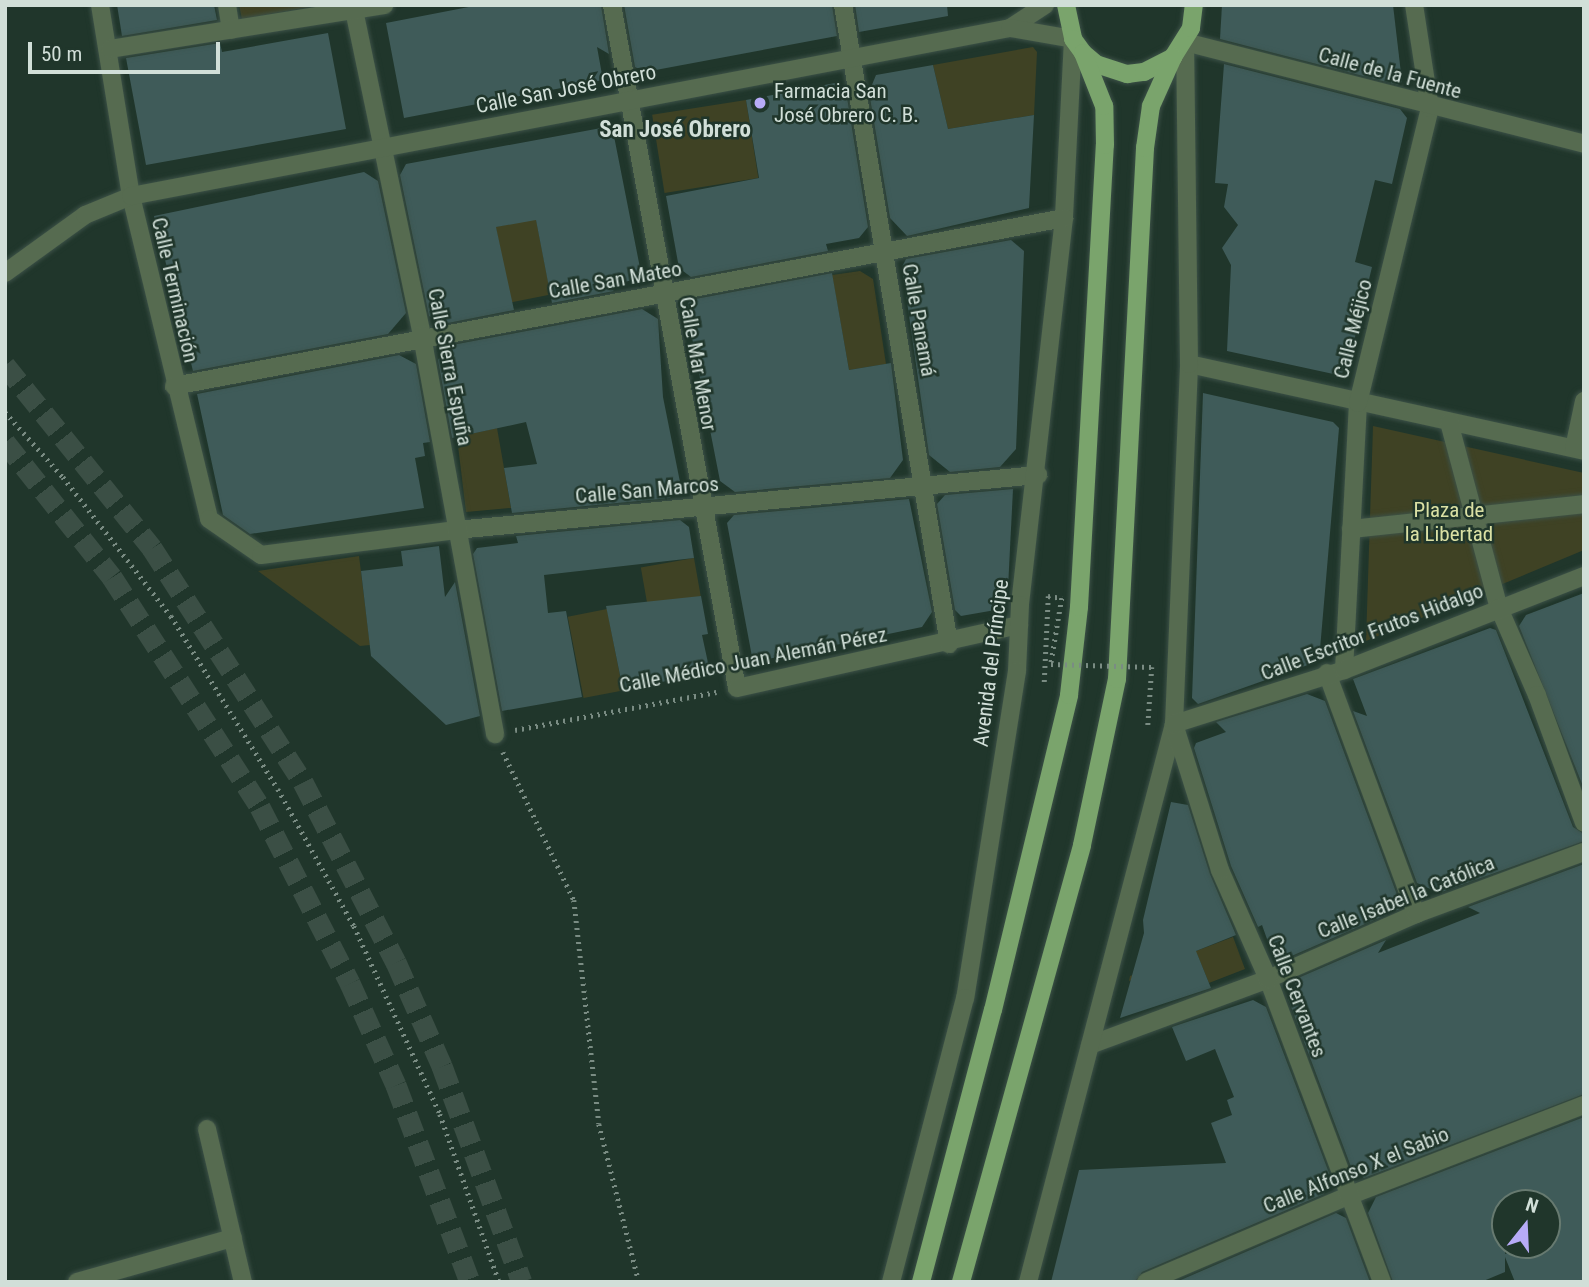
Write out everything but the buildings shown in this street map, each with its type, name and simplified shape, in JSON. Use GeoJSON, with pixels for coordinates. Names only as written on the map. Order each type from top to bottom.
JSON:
{"type":"FeatureCollection","features":[{"type":"Feature","properties":{"kind":"main road"},"geometry":{"type":"LineString","coordinates":[[921,1282],[993,1010],[1069,695],[1079,607],[1105,145],[1104,106],[1078,46],[1066,5]]}},
{"type":"Feature","properties":{"kind":"main road"},"geometry":{"type":"LineString","coordinates":[[961,1282],[1082,845],[1117,678],[1146,137],[1151,106],[1173,57],[1185,42],[1194,5]]}},
{"type":"Feature","properties":{"kind":"main road"},"geometry":{"type":"LineString","coordinates":[[1078,46],[1096,64],[1127,74],[1152,69],[1173,57]]}},
{"type":"Feature","properties":{"kind":"street","name":"Calle Terminación"},"geometry":{"type":"LineString","coordinates":[[100,5],[110,49],[131,196],[174,386],[209,519],[261,555]]}},
{"type":"Feature","properties":{"kind":"street"},"geometry":{"type":"LineString","coordinates":[[226,5],[231,30]]}},
{"type":"Feature","properties":{"kind":"street"},"geometry":{"type":"LineString","coordinates":[[110,49],[384,5]]}},
{"type":"Feature","properties":{"kind":"street","name":"Calle Mar Menor"},"geometry":{"type":"LineString","coordinates":[[612,5],[701,508],[737,688]]}},
{"type":"Feature","properties":{"kind":"street","name":"Calle Panamá"},"geometry":{"type":"LineString","coordinates":[[843,5],[925,484],[949,644]]}},
{"type":"Feature","properties":{"kind":"street","name":"Calle San José Obrero"},"geometry":{"type":"LineString","coordinates":[[5,273],[85,215],[131,196],[1010,28],[1045,5]]}},
{"type":"Feature","properties":{"kind":"street","name":"Calle Méjico"},"geometry":{"type":"LineString","coordinates":[[1336,671],[1352,529],[1358,403],[1430,108],[1414,5]]}},
{"type":"Feature","properties":{"kind":"street","name":"Calle Sierra Espuña"},"geometry":{"type":"LineString","coordinates":[[354,10],[422,336],[495,734]]}},
{"type":"Feature","properties":{"kind":"street","name":"Calle San José Obrero"},"geometry":{"type":"LineString","coordinates":[[1010,28],[1078,46]]}},
{"type":"Feature","properties":{"kind":"street"},"geometry":{"type":"LineString","coordinates":[[1028,1282],[1174,724],[1189,364],[1185,42]]}},
{"type":"Feature","properties":{"kind":"street","name":"Calle de la Fuente"},"geometry":{"type":"LineString","coordinates":[[1185,42],[1430,108],[1584,144]]}},
{"type":"Feature","properties":{"kind":"street","name":"Avenida del Príncipe"},"geometry":{"type":"LineString","coordinates":[[891,1282],[965,998],[1017,671],[1065,218],[1078,46]]}},
{"type":"Feature","properties":{"kind":"street","name":"Calle San Mateo"},"geometry":{"type":"LineString","coordinates":[[174,386],[422,336],[663,295],[1065,218]]}},
{"type":"Feature","properties":{"kind":"street"},"geometry":{"type":"LineString","coordinates":[[1189,364],[1358,403],[1579,449],[1584,401]]}},
{"type":"Feature","properties":{"kind":"street"},"geometry":{"type":"LineString","coordinates":[[1449,422],[1499,608],[1537,695],[1584,823]]}},
{"type":"Feature","properties":{"kind":"street","name":"Calle San Marcos"},"geometry":{"type":"LineString","coordinates":[[261,555],[456,530],[1038,475]]}},
{"type":"Feature","properties":{"kind":"street"},"geometry":{"type":"LineString","coordinates":[[1352,529],[1584,504]]}},
{"type":"Feature","properties":{"kind":"street","name":"Calle Escritor Frutos Hidalgo"},"geometry":{"type":"LineString","coordinates":[[1174,724],[1336,671],[1584,576]]}},
{"type":"Feature","properties":{"kind":"street","name":"Calle Médico Juan Alemán Pérez"},"geometry":{"type":"LineString","coordinates":[[737,688],[949,644],[1020,625]]}},
{"type":"Feature","properties":{"kind":"street"},"geometry":{"type":"LineString","coordinates":[[1336,671],[1416,914]]}},
{"type":"Feature","properties":{"kind":"street","name":"Calle Cervantes"},"geometry":{"type":"LineString","coordinates":[[1174,724],[1220,870],[1268,979],[1382,1282]]}},
{"type":"Feature","properties":{"kind":"street","name":"Calle Isabel la Católica"},"geometry":{"type":"LineString","coordinates":[[1090,1045],[1268,979],[1416,914],[1584,852]]}},
{"type":"Feature","properties":{"kind":"street","name":"Calle Alfonso X el Sabio"},"geometry":{"type":"LineString","coordinates":[[1146,1282],[1348,1196],[1584,1105]]}},
{"type":"Feature","properties":{"kind":"street"},"geometry":{"type":"LineString","coordinates":[[207,1129],[243,1282]]}},
{"type":"Feature","properties":{"kind":"street"},"geometry":{"type":"LineString","coordinates":[[77,1282],[233,1238]]}},
{"type":"Feature","properties":{"kind":"path"},"geometry":{"type":"LineString","coordinates":[[5,412],[62,477],[171,616],[278,789],[354,926],[440,1114],[499,1282]]}},
{"type":"Feature","properties":{"kind":"path"},"geometry":{"type":"LineString","coordinates":[[1044,682],[1048,596],[1062,598],[1051,664],[1152,667],[1148,726]]}},
{"type":"Feature","properties":{"kind":"path","name":"Calle Médico Juan Alemán Pérez"},"geometry":{"type":"LineString","coordinates":[[495,734],[737,688]]}},
{"type":"Feature","properties":{"kind":"path"},"geometry":{"type":"LineString","coordinates":[[495,734],[573,900],[599,1124],[639,1282]]}},
{"type":"Feature","properties":{"kind":"green space"},"geometry":{"type":"Polygon","coordinates":[[[239,5],[321,5],[242,19],[239,5]]]}},
{"type":"Feature","properties":{"kind":"green space"},"geometry":{"type":"Polygon","coordinates":[[[1033,47],[1037,52],[1034,115],[948,129],[933,65],[1033,47]]]}},
{"type":"Feature","properties":{"kind":"green space"},"geometry":{"type":"Polygon","coordinates":[[[746,100],[758,178],[665,193],[652,115],[746,100]]]}},
{"type":"Feature","properties":{"kind":"green space"},"geometry":{"type":"Polygon","coordinates":[[[536,219],[551,295],[510,302],[496,227],[536,219]]]}},
{"type":"Feature","properties":{"kind":"green space"},"geometry":{"type":"Polygon","coordinates":[[[860,271],[873,279],[886,364],[849,370],[832,275],[860,271]]]}},
{"type":"Feature","properties":{"kind":"green space","name":"Plaza de la Libertad"},"geometry":{"type":"Polygon","coordinates":[[[1373,426],[1584,473],[1584,550],[1366,641],[1373,426]]]}},
{"type":"Feature","properties":{"kind":"green space"},"geometry":{"type":"Polygon","coordinates":[[[497,428],[511,508],[466,512],[457,437],[497,428]]]}},
{"type":"Feature","properties":{"kind":"green space"},"geometry":{"type":"Polygon","coordinates":[[[359,556],[370,645],[360,646],[258,571],[359,556]]]}},
{"type":"Feature","properties":{"kind":"green space"},"geometry":{"type":"Polygon","coordinates":[[[694,558],[701,596],[648,606],[641,567],[694,558]]]}},
{"type":"Feature","properties":{"kind":"green space"},"geometry":{"type":"Polygon","coordinates":[[[607,609],[623,690],[584,698],[568,617],[607,609]]]}},
{"type":"Feature","properties":{"kind":"green space"},"geometry":{"type":"Polygon","coordinates":[[[1233,937],[1245,969],[1209,983],[1197,954],[1129,981],[1130,976],[1233,937]]]}},
{"type":"Feature","properties":{"kind":"tunnel"},"geometry":{"type":"LineString","coordinates":[[5,365],[152,548],[303,782],[396,962],[442,1066],[522,1282]]}},
{"type":"Feature","properties":{"kind":"tunnel"},"geometry":{"type":"LineString","coordinates":[[5,442],[112,577],[260,807],[350,983],[396,1085],[470,1282]]}},
{"type":"Feature","properties":{"kind":"place","name":"Farmacia San José Obrero C. B."},"geometry":{"type":"Point","coordinates":[760,103]}},
{"type":"Feature","properties":{"kind":"district","name":"San José Obrero"},"geometry":{"type":"Point","coordinates":[675,130]}}]}
